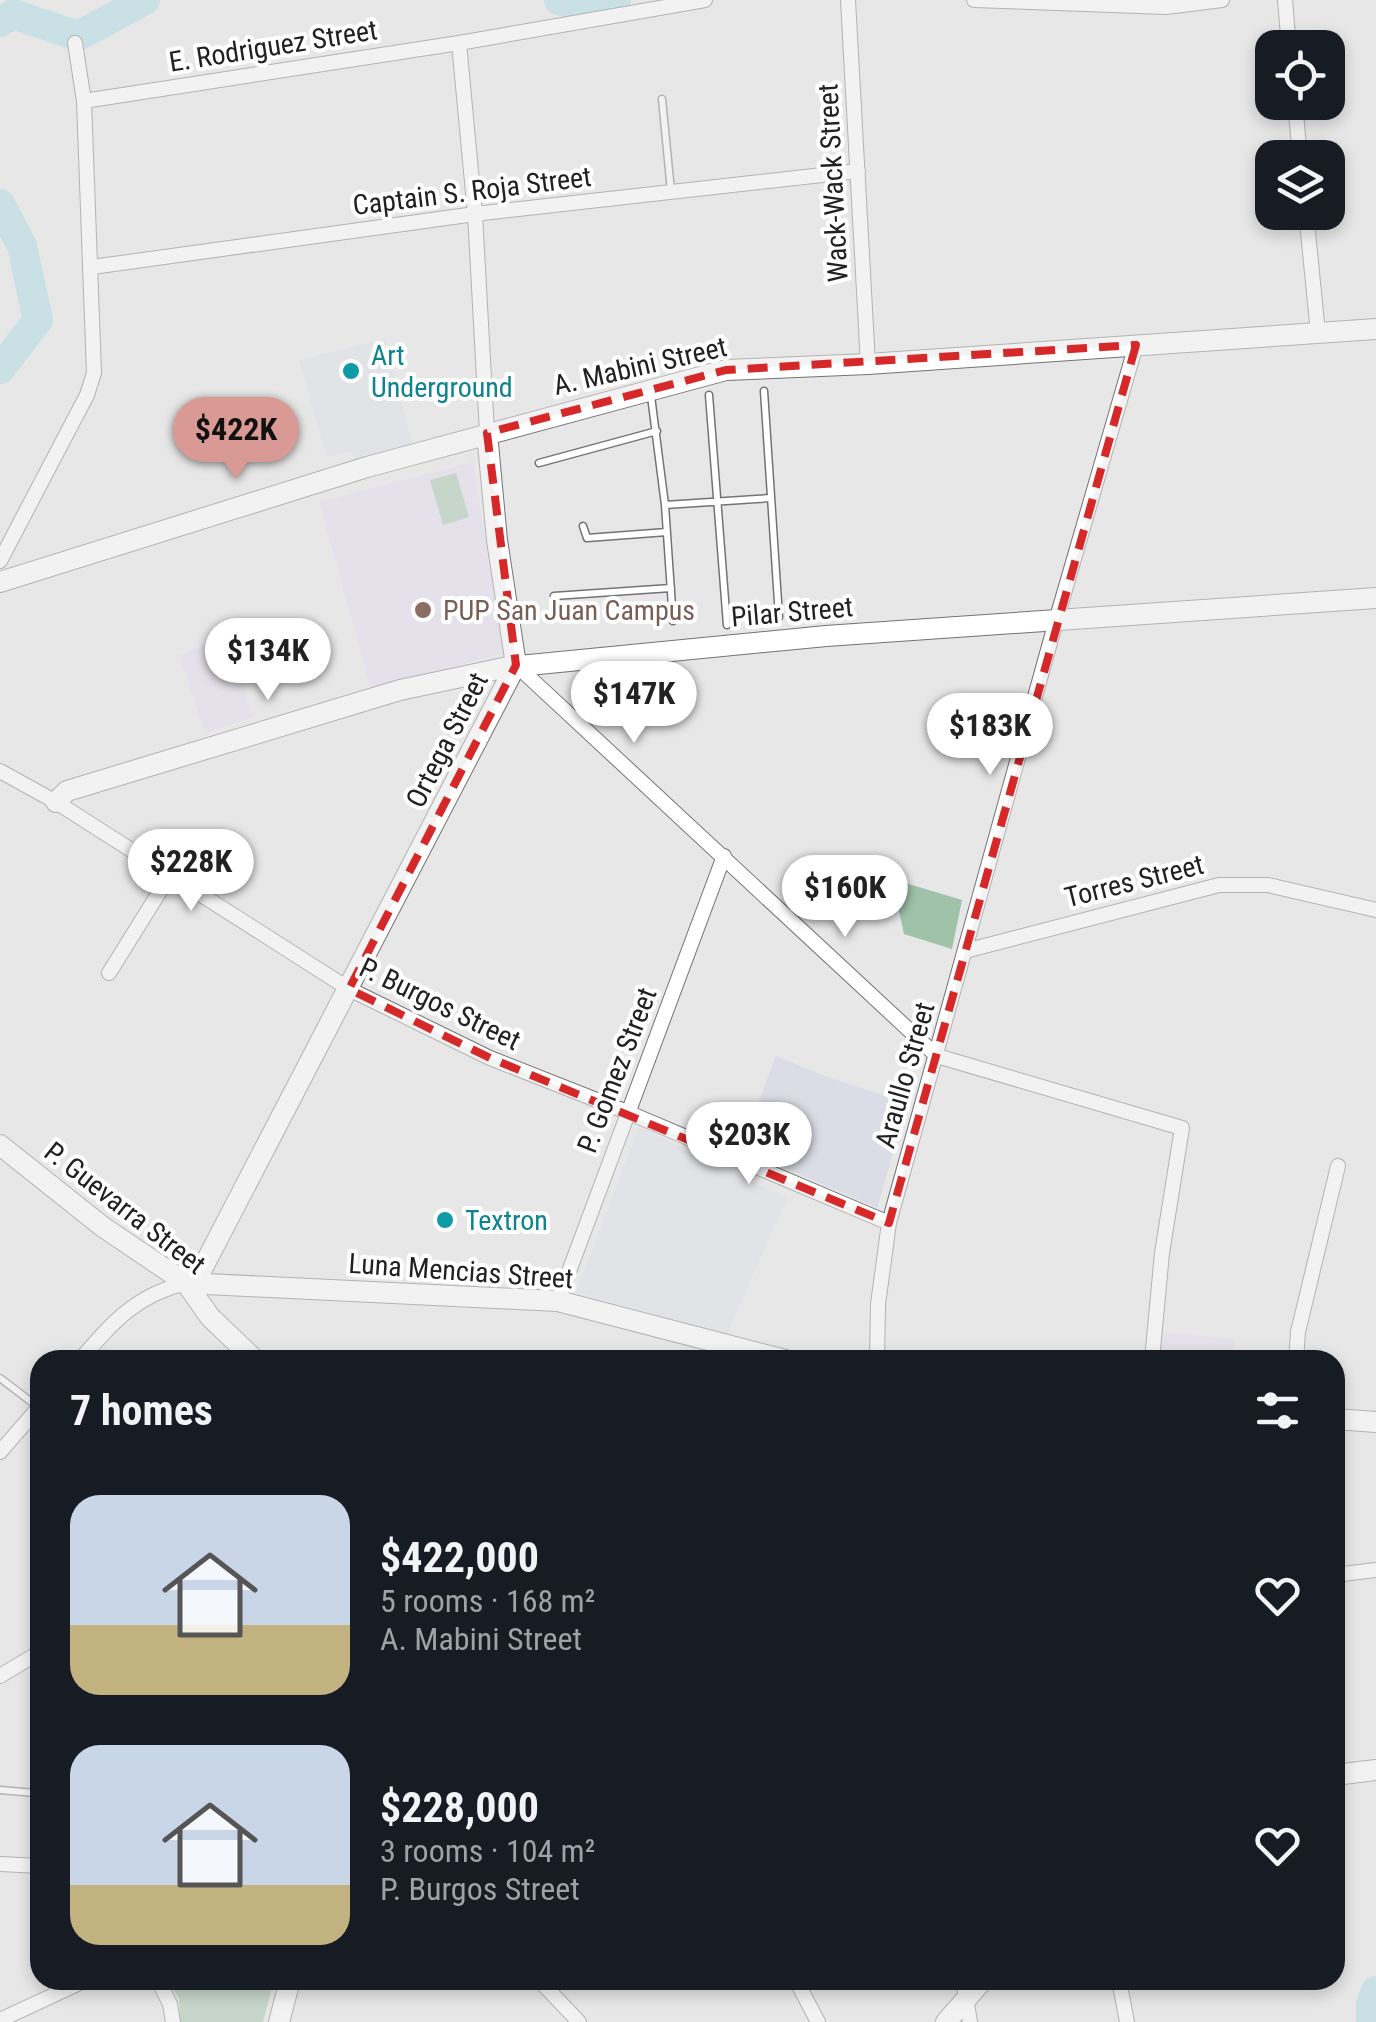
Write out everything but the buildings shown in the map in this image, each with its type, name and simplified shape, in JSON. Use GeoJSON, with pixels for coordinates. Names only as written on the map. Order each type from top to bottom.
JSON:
{"type":"FeatureCollection","features":[{"type":"Feature","properties":{"kind":"street","name":"E. Rodriguez Street"},"geometry":{"type":"LineString","coordinates":[[84,101],[705,0]]}},
{"type":"Feature","properties":{"kind":"street","name":"Wack-Wack Street"},"geometry":{"type":"LineString","coordinates":[[848,0],[868,364]]}},
{"type":"Feature","properties":{"kind":"street"},"geometry":{"type":"LineString","coordinates":[[974,0],[1166,7],[1222,0]]}},
{"type":"Feature","properties":{"kind":"street"},"geometry":{"type":"LineString","coordinates":[[1285,0],[1288,30]]}},
{"type":"Feature","properties":{"kind":"street"},"geometry":{"type":"LineString","coordinates":[[0,561],[87,395],[94,372],[84,101],[75,43]]}},
{"type":"Feature","properties":{"kind":"street","name":"Ortega Street"},"geometry":{"type":"LineString","coordinates":[[186,1283],[200,1273],[516,666],[486,433],[474,214],[459,43]]}},
{"type":"Feature","properties":{"kind":"street","name":"Captain S. Roja Street"},"geometry":{"type":"LineString","coordinates":[[92,267],[474,214],[858,171]]}},
{"type":"Feature","properties":{"kind":"street"},"geometry":{"type":"LineString","coordinates":[[1308,230],[1318,333]]}},
{"type":"Feature","properties":{"kind":"street","name":"A. Mabini Street"},"geometry":{"type":"LineString","coordinates":[[0,582],[486,433],[726,370],[1376,329]]}},
{"type":"Feature","properties":{"kind":"street","name":"Araullo Street"},"geometry":{"type":"LineString","coordinates":[[877,1350],[878,1304],[889,1223],[1136,346]]}},
{"type":"Feature","properties":{"kind":"street","name":"Pilar Street"},"geometry":{"type":"LineString","coordinates":[[56,802],[67,791],[274,727],[417,686],[516,666],[826,636],[1376,598]]}},
{"type":"Feature","properties":{"kind":"street"},"geometry":{"type":"LineString","coordinates":[[516,666],[937,1056],[1182,1128],[1162,1253],[1153,1350]]}},
{"type":"Feature","properties":{"kind":"street","name":"P. Burgos Street"},"geometry":{"type":"LineString","coordinates":[[0,771],[56,802],[350,989],[490,1058],[889,1223]]}},
{"type":"Feature","properties":{"kind":"street","name":"P. Gomez Street"},"geometry":{"type":"LineString","coordinates":[[558,1301],[724,856]]}},
{"type":"Feature","properties":{"kind":"street"},"geometry":{"type":"LineString","coordinates":[[110,973],[170,874]]}},
{"type":"Feature","properties":{"kind":"street","name":"Torres Street"},"geometry":{"type":"LineString","coordinates":[[965,951],[1219,884],[1268,885],[1376,910]]}},
{"type":"Feature","properties":{"kind":"street","name":"P. Guevarra Street"},"geometry":{"type":"LineString","coordinates":[[0,1145],[104,1227],[186,1283],[210,1317],[245,1350]]}},
{"type":"Feature","properties":{"kind":"street"},"geometry":{"type":"LineString","coordinates":[[1297,1350],[1338,1166]]}},
{"type":"Feature","properties":{"kind":"street"},"geometry":{"type":"LineString","coordinates":[[90,1350],[140,1300],[160,1289],[186,1283]]}},
{"type":"Feature","properties":{"kind":"street","name":"Luna Mencias Street"},"geometry":{"type":"LineString","coordinates":[[186,1283],[558,1301],[747,1350]]}},
{"type":"Feature","properties":{"kind":"street"},"geometry":{"type":"LineString","coordinates":[[0,1452],[30,1417]]}},
{"type":"Feature","properties":{"kind":"street"},"geometry":{"type":"LineString","coordinates":[[1345,1419],[1376,1422]]}},
{"type":"Feature","properties":{"kind":"street"},"geometry":{"type":"LineString","coordinates":[[1345,1574],[1376,1570]]}},
{"type":"Feature","properties":{"kind":"street"},"geometry":{"type":"LineString","coordinates":[[0,1676],[30,1658]]}},
{"type":"Feature","properties":{"kind":"street"},"geometry":{"type":"LineString","coordinates":[[1345,1774],[1376,1770]]}},
{"type":"Feature","properties":{"kind":"street"},"geometry":{"type":"LineString","coordinates":[[0,1864],[30,1866]]}},
{"type":"Feature","properties":{"kind":"street"},"geometry":{"type":"LineString","coordinates":[[0,2020],[64,1990]]}},
{"type":"Feature","properties":{"kind":"street"},"geometry":{"type":"LineString","coordinates":[[163,1990],[173,2022]]}},
{"type":"Feature","properties":{"kind":"street"},"geometry":{"type":"LineString","coordinates":[[279,2022],[287,1990]]}},
{"type":"Feature","properties":{"kind":"street"},"geometry":{"type":"LineString","coordinates":[[549,1990],[579,2022]]}},
{"type":"Feature","properties":{"kind":"street"},"geometry":{"type":"LineString","coordinates":[[801,1990],[818,2022]]}},
{"type":"Feature","properties":{"kind":"street"},"geometry":{"type":"LineString","coordinates":[[946,2022],[964,1990]]}},
{"type":"Feature","properties":{"kind":"street"},"geometry":{"type":"LineString","coordinates":[[964,1990],[970,2022]]}},
{"type":"Feature","properties":{"kind":"street"},"geometry":{"type":"LineString","coordinates":[[1121,1990],[1127,2022]]}},
{"type":"Feature","properties":{"kind":"lane"},"geometry":{"type":"LineString","coordinates":[[662,100],[671,192]]}},
{"type":"Feature","properties":{"kind":"lane"},"geometry":{"type":"LineString","coordinates":[[764,391],[779,617]]}},
{"type":"Feature","properties":{"kind":"lane"},"geometry":{"type":"LineString","coordinates":[[649,392],[668,532],[674,620]]}},
{"type":"Feature","properties":{"kind":"lane"},"geometry":{"type":"LineString","coordinates":[[709,395],[727,625]]}},
{"type":"Feature","properties":{"kind":"lane"},"geometry":{"type":"LineString","coordinates":[[540,463],[656,432]]}},
{"type":"Feature","properties":{"kind":"lane"},"geometry":{"type":"LineString","coordinates":[[665,506],[770,498]]}},
{"type":"Feature","properties":{"kind":"lane"},"geometry":{"type":"LineString","coordinates":[[583,526],[587,538],[668,532]]}},
{"type":"Feature","properties":{"kind":"lane"},"geometry":{"type":"LineString","coordinates":[[554,596],[671,588]]}},
{"type":"Feature","properties":{"kind":"lane"},"geometry":{"type":"LineString","coordinates":[[0,1378],[30,1400]]}},
{"type":"Feature","properties":{"kind":"lane"},"geometry":{"type":"LineString","coordinates":[[0,1790],[30,1792]]}},
{"type":"Feature","properties":{"kind":"highlighted area"},"geometry":{"type":"Polygon","coordinates":[[[1136,345],[889,1223],[490,1058],[349,989],[516,665],[487,433],[726,370],[1136,345]]]}},
{"type":"Feature","properties":{"kind":"shaded area"},"geometry":{"type":"Polygon","coordinates":[[[384,339],[413,447],[356,466],[351,451],[327,457],[299,360],[384,339]]]}},
{"type":"Feature","properties":{"kind":"shaded area","name":"PUP San Juan Campus"},"geometry":{"type":"Polygon","coordinates":[[[473,462],[504,653],[371,688],[319,502],[473,462]]]}},
{"type":"Feature","properties":{"kind":"shaded area"},"geometry":{"type":"Polygon","coordinates":[[[228,638],[253,717],[205,733],[179,654],[228,638]]]}},
{"type":"Feature","properties":{"kind":"shaded area"},"geometry":{"type":"Polygon","coordinates":[[[776,1056],[907,1103],[877,1208],[741,1149],[776,1056]]]}},
{"type":"Feature","properties":{"kind":"shaded area"},"geometry":{"type":"Polygon","coordinates":[[[639,1127],[787,1198],[727,1334],[576,1292],[639,1127]]]}},
{"type":"Feature","properties":{"kind":"shaded area"},"geometry":{"type":"Polygon","coordinates":[[[1161,1332],[1235,1339],[1234,1350],[1159,1350],[1161,1332]]]}},
{"type":"Feature","properties":{"kind":"green space"},"geometry":{"type":"Polygon","coordinates":[[[456,473],[469,517],[443,525],[430,480],[456,473]]]}},
{"type":"Feature","properties":{"kind":"green space"},"geometry":{"type":"Polygon","coordinates":[[[892,879],[962,900],[952,949],[904,934],[892,879]]]}},
{"type":"Feature","properties":{"kind":"green space"},"geometry":{"type":"Polygon","coordinates":[[[174,1990],[271,1990],[263,2022],[180,2022],[179,1998],[174,1990]]]}},
{"type":"Feature","properties":{"kind":"waterway"},"geometry":{"type":"LineString","coordinates":[[0,22],[13,14],[78,36],[145,0]]}},
{"type":"Feature","properties":{"kind":"waterway"},"geometry":{"type":"LineString","coordinates":[[559,0],[586,8],[616,0]]}},
{"type":"Feature","properties":{"kind":"waterway"},"geometry":{"type":"LineString","coordinates":[[0,204],[22,246],[38,320],[0,369]]}},
{"type":"Feature","properties":{"kind":"waterway"},"geometry":{"type":"LineString","coordinates":[[1371,2022],[1376,1991]]}},
{"type":"Feature","properties":{"kind":"place","name":"Art Underground"},"geometry":{"type":"Point","coordinates":[351,371]}},
{"type":"Feature","properties":{"kind":"place","name":"PUP San Juan Campus"},"geometry":{"type":"Point","coordinates":[423,610]}},
{"type":"Feature","properties":{"kind":"place","name":"Textron"},"geometry":{"type":"Point","coordinates":[445,1220]}}]}
